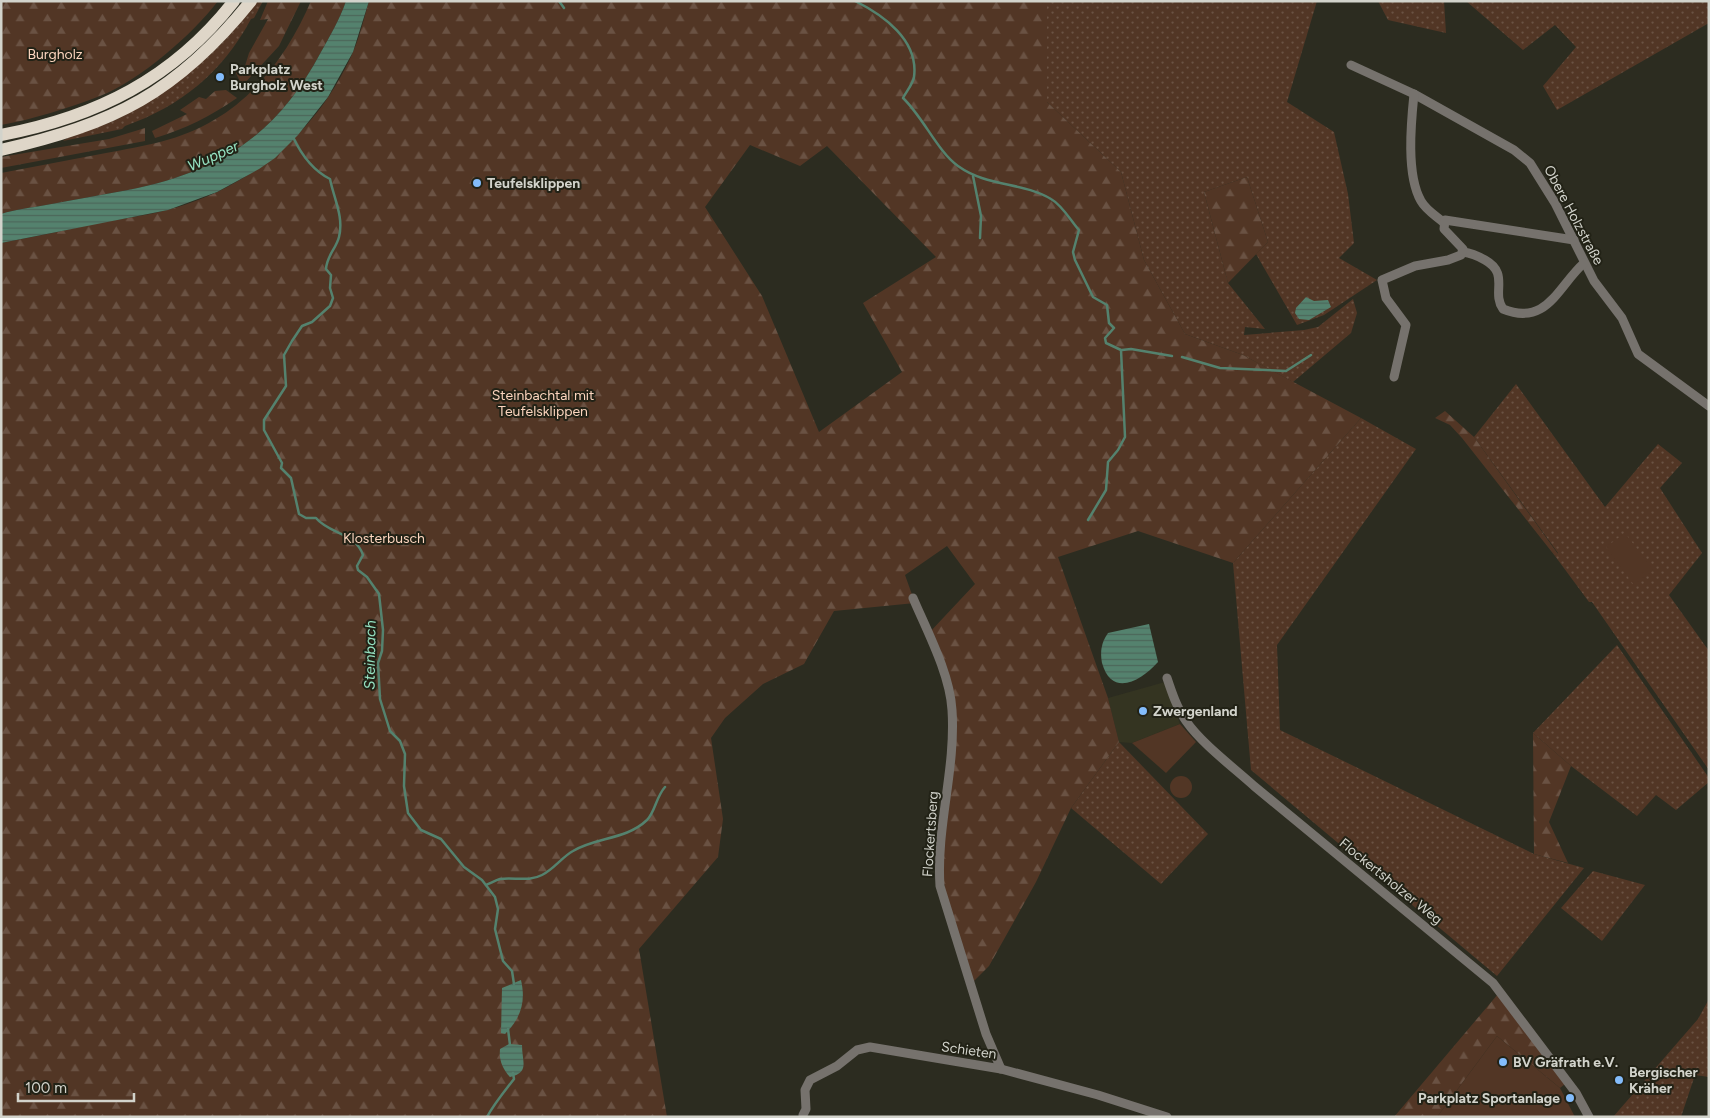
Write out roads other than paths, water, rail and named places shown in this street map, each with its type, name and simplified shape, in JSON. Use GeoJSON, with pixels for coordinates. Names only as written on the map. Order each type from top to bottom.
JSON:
{"type":"FeatureCollection","features":[{"type":"Feature","properties":{"kind":"highway"},"geometry":{"type":"LineString","coordinates":[[1,135],[46,126],[80,115],[135,89],[180,57],[202,37],[234,1]]}},
{"type":"Feature","properties":{"kind":"highway"},"geometry":{"type":"LineString","coordinates":[[1,150],[87,127],[142,101],[174,80],[207,51],[251,1]]}},
{"type":"Feature","properties":{"kind":"street","name":"Obere Holzstraße"},"geometry":{"type":"LineString","coordinates":[[1351,65],[1414,94],[1514,150],[1530,163],[1555,202],[1594,282],[1622,318],[1638,354],[1709,406]]}},
{"type":"Feature","properties":{"kind":"street"},"geometry":{"type":"LineString","coordinates":[[1414,94],[1412,152],[1417,190],[1424,206],[1444,222],[1446,232],[1463,252],[1481,258],[1494,267],[1499,276],[1500,305],[1503,309],[1513,312],[1530,312],[1546,307],[1573,273],[1584,264]]}},
{"type":"Feature","properties":{"kind":"street"},"geometry":{"type":"LineString","coordinates":[[1444,222],[1449,219],[1544,237],[1574,240]]}},
{"type":"Feature","properties":{"kind":"street"},"geometry":{"type":"LineString","coordinates":[[1394,377],[1406,325],[1389,304],[1382,280],[1415,266],[1457,258],[1463,252]]}},
{"type":"Feature","properties":{"kind":"street","name":"Flockertsberg"},"geometry":{"type":"LineString","coordinates":[[913,598],[938,659],[952,709],[949,769],[939,862],[940,886],[986,1034],[1001,1069]]}},
{"type":"Feature","properties":{"kind":"street","name":"Flockertsholzer Weg"},"geometry":{"type":"LineString","coordinates":[[1167,678],[1177,705],[1186,721],[1219,754],[1254,786],[1494,983],[1576,1094],[1589,1117]]}},
{"type":"Feature","properties":{"kind":"street","name":"Schieten"},"geometry":{"type":"LineString","coordinates":[[803,1115],[806,1109],[805,1090],[810,1080],[837,1066],[849,1054],[862,1048],[877,1048],[1001,1069],[1098,1095],[1167,1117]]}},
{"type":"Feature","properties":{"kind":"waterway"},"geometry":{"type":"LineString","coordinates":[[559,1],[564,8]]}},
{"type":"Feature","properties":{"kind":"waterway"},"geometry":{"type":"LineString","coordinates":[[855,1],[887,21],[905,40],[911,51],[914,77],[903,98],[951,160],[969,173],[981,178],[1029,190],[1051,199],[1063,209],[1079,230],[1073,252],[1075,260],[1093,297],[1107,305],[1109,323],[1114,328],[1105,338],[1106,343],[1121,350],[1125,437],[1118,450],[1108,462],[1106,490],[1088,520]]}},
{"type":"Feature","properties":{"kind":"waterway","name":"Steinbach"},"geometry":{"type":"LineString","coordinates":[[293,137],[308,161],[330,179],[339,215],[340,230],[338,241],[328,260],[326,269],[331,275],[330,288],[333,298],[330,306],[312,322],[302,326],[284,355],[286,386],[264,420],[264,430],[282,463],[281,468],[291,478],[299,514],[306,518],[316,518],[321,523],[355,542],[360,548],[363,555],[357,566],[358,570],[367,577],[379,594],[383,630],[382,651],[378,663],[380,699],[390,731],[400,741],[405,754],[404,786],[408,813],[421,830],[441,839],[464,867],[482,880],[495,897],[498,909],[495,929],[503,961],[512,971],[514,984]]}},
{"type":"Feature","properties":{"kind":"waterway"},"geometry":{"type":"LineString","coordinates":[[973,176],[981,216],[980,238]]}},
{"type":"Feature","properties":{"kind":"waterway"},"geometry":{"type":"LineString","coordinates":[[1122,350],[1131,349],[1172,356]]}},
{"type":"Feature","properties":{"kind":"waterway"},"geometry":{"type":"LineString","coordinates":[[1182,357],[1220,368],[1286,371],[1311,355]]}},
{"type":"Feature","properties":{"kind":"waterway"},"geometry":{"type":"LineString","coordinates":[[486,885],[500,879],[537,877],[550,870],[582,846],[630,831],[650,817],[665,787]]}},
{"type":"Feature","properties":{"kind":"waterway","name":"Steinbach"},"geometry":{"type":"LineString","coordinates":[[508,1029],[510,1045]]}},
{"type":"Feature","properties":{"kind":"waterway","name":"Steinbach"},"geometry":{"type":"LineString","coordinates":[[487,1117],[514,1079],[513,1073]]}},
{"type":"Feature","properties":{"kind":"place","name":"Parkplatz Burgholz West"},"geometry":{"type":"Point","coordinates":[220,77]}},
{"type":"Feature","properties":{"kind":"place","name":"Teufelsklippen"},"geometry":{"type":"Point","coordinates":[477,183]}},
{"type":"Feature","properties":{"kind":"place","name":"Zwergenland"},"geometry":{"type":"Point","coordinates":[1143,711]}},
{"type":"Feature","properties":{"kind":"place","name":"BV Gräfrath e.V."},"geometry":{"type":"Point","coordinates":[1503,1062]}},
{"type":"Feature","properties":{"kind":"place","name":"Bergischer Kräher"},"geometry":{"type":"Point","coordinates":[1619,1080]}},
{"type":"Feature","properties":{"kind":"place","name":"Parkplatz Sportanlage"},"geometry":{"type":"Point","coordinates":[1570,1098]}},
{"type":"Feature","properties":{"kind":"park label","name":"Burgholz"},"geometry":{"type":"Point","coordinates":[55,54]}},
{"type":"Feature","properties":{"kind":"park label","name":"Steinbachtal mit Teufelsklippen"},"geometry":{"type":"Point","coordinates":[543,404]}},
{"type":"Feature","properties":{"kind":"park label","name":"Klosterbusch"},"geometry":{"type":"Point","coordinates":[384,538]}},
{"type":"Feature","properties":{"kind":"water label","name":"Wupper"},"geometry":{"type":"Point","coordinates":[213,156]}}]}
